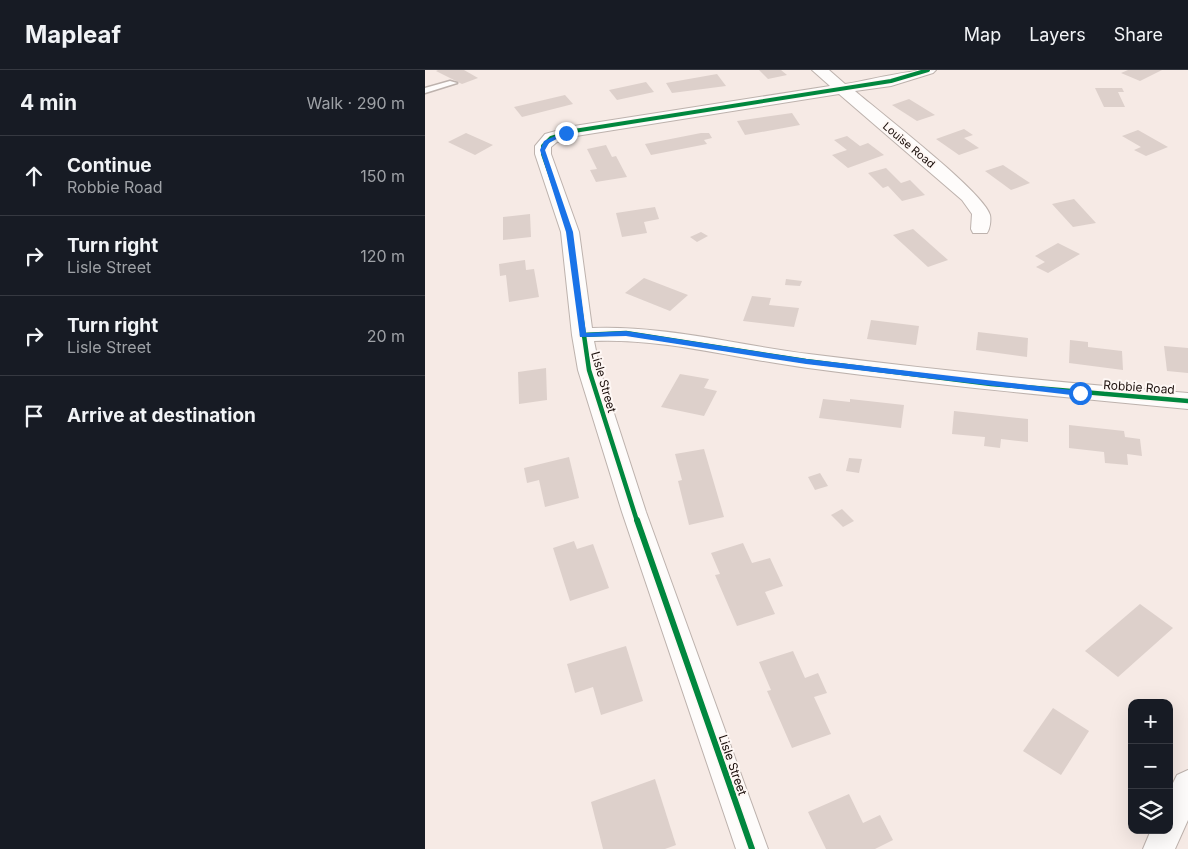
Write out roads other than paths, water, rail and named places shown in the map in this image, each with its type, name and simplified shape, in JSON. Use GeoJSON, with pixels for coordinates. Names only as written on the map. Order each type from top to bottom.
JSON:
{"type":"FeatureCollection","features":[{"type":"Feature","properties":{"kind":"street","name":"Louise Road"},"geometry":{"type":"LineString","coordinates":[[820,70],[969,196],[981,214],[980,229]]}},
{"type":"Feature","properties":{"kind":"street","name":"Lisle Street"},"geometry":{"type":"LineString","coordinates":[[752,849],[626,489],[589,370],[582,335],[570,232],[543,154],[543,146],[558,135],[574,131],[891,81],[928,70]]}},
{"type":"Feature","properties":{"kind":"street","name":"Robbie Road"},"geometry":{"type":"LineString","coordinates":[[582,335],[626,334],[806,361],[991,384],[1188,401]]}},
{"type":"Feature","properties":{"kind":"street"},"geometry":{"type":"LineString","coordinates":[[1173,817],[1188,785]]}},
{"type":"Feature","properties":{"kind":"street"},"geometry":{"type":"LineString","coordinates":[[1159,849],[1165,834]]}},
{"type":"Feature","properties":{"kind":"lane"},"geometry":{"type":"LineString","coordinates":[[425,91],[453,83]]}}]}
